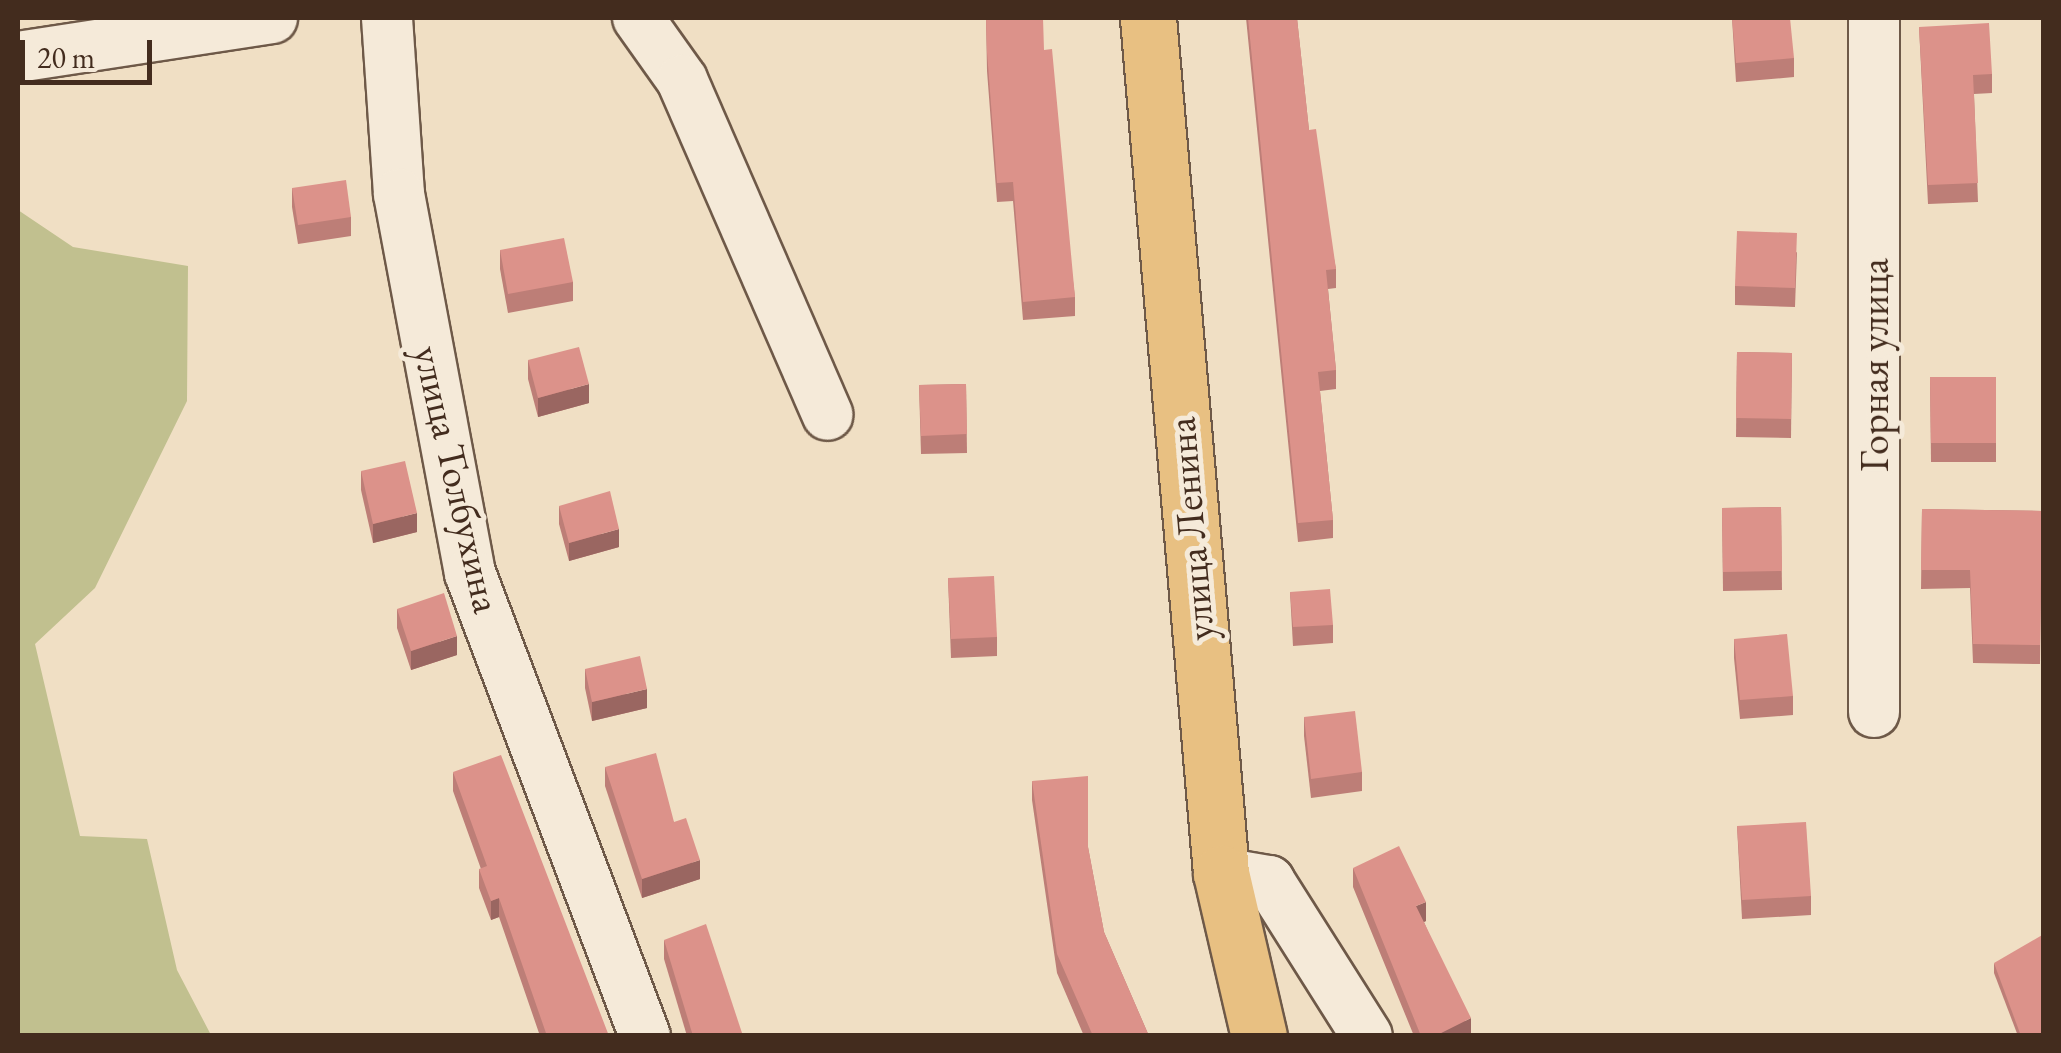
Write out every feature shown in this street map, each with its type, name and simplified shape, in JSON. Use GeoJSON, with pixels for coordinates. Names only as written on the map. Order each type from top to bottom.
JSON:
{"type":"FeatureCollection","features":[{"type":"Feature","properties":{"kind":"main road","name":"улица Ленина"},"geometry":{"type":"LineString","coordinates":[[1148,18],[1221,873],[1260,1036]]}},
{"type":"Feature","properties":{"kind":"street"},"geometry":{"type":"LineString","coordinates":[[18,57],[272,18]]}},
{"type":"Feature","properties":{"kind":"street","name":"улица Толбухина"},"geometry":{"type":"LineString","coordinates":[[388,18],[399,194],[470,573],[645,1036]]}},
{"type":"Feature","properties":{"kind":"street"},"geometry":{"type":"LineString","coordinates":[[638,18],[682,80],[828,415]]}},
{"type":"Feature","properties":{"kind":"street","name":"Горная улица"},"geometry":{"type":"LineString","coordinates":[[1874,18],[1874,712]]}},
{"type":"Feature","properties":{"kind":"street"},"geometry":{"type":"LineString","coordinates":[[1221,873],[1269,882],[1367,1036]]}},
{"type":"Feature","properties":{"kind":"shaded area"},"geometry":{"type":"Polygon","coordinates":[[[18,210],[73,247],[188,266],[187,401],[95,588],[35,644],[80,836],[147,839],[177,970],[211,1035],[18,1035],[18,210]]]}},
{"type":"Feature","properties":{"kind":"building"},"geometry":{"type":"Polygon","coordinates":[[[986,18],[1043,18],[1044,50],[1052,49],[1075,297],[1023,302],[1013,182],[997,183],[986,18]]]}},
{"type":"Feature","properties":{"kind":"building"},"geometry":{"type":"Polygon","coordinates":[[[1248,18],[1297,18],[1309,130],[1316,129],[1336,269],[1326,270],[1336,370],[1318,372],[1333,520],[1298,523],[1248,18]]]}},
{"type":"Feature","properties":{"kind":"building"},"geometry":{"type":"Polygon","coordinates":[[[1732,18],[1790,18],[1794,58],[1736,63],[1732,18]]]}},
{"type":"Feature","properties":{"kind":"building"},"geometry":{"type":"Polygon","coordinates":[[[1989,23],[1992,74],[1973,75],[1978,183],[1928,185],[1919,27],[1989,23]]]}},
{"type":"Feature","properties":{"kind":"building"},"geometry":{"type":"Polygon","coordinates":[[[346,180],[351,217],[298,225],[292,188],[346,180]]]}},
{"type":"Feature","properties":{"kind":"building"},"geometry":{"type":"Polygon","coordinates":[[[1737,231],[1797,233],[1795,288],[1735,286],[1737,231]]]}},
{"type":"Feature","properties":{"kind":"building"},"geometry":{"type":"Polygon","coordinates":[[[564,238],[573,282],[508,294],[500,250],[564,238]]]}},
{"type":"Feature","properties":{"kind":"building"},"geometry":{"type":"Polygon","coordinates":[[[579,347],[589,384],[538,398],[528,360],[579,347]]]}},
{"type":"Feature","properties":{"kind":"building"},"geometry":{"type":"Polygon","coordinates":[[[1737,352],[1792,353],[1791,419],[1736,418],[1737,352]]]}},
{"type":"Feature","properties":{"kind":"building"},"geometry":{"type":"Polygon","coordinates":[[[1930,377],[1996,377],[1996,443],[1931,443],[1930,377]]]}},
{"type":"Feature","properties":{"kind":"building"},"geometry":{"type":"Polygon","coordinates":[[[966,384],[967,434],[921,436],[919,385],[966,384]]]}},
{"type":"Feature","properties":{"kind":"building"},"geometry":{"type":"Polygon","coordinates":[[[405,461],[417,513],[373,524],[361,471],[405,461]]]}},
{"type":"Feature","properties":{"kind":"building"},"geometry":{"type":"Polygon","coordinates":[[[610,491],[619,529],[569,543],[559,506],[610,491]]]}},
{"type":"Feature","properties":{"kind":"building"},"geometry":{"type":"Polygon","coordinates":[[[1781,507],[1782,571],[1723,572],[1722,508],[1781,507]]]}},
{"type":"Feature","properties":{"kind":"building"},"geometry":{"type":"Polygon","coordinates":[[[1922,509],[2042,511],[2040,645],[1973,644],[1970,570],[1921,570],[1922,509]]]}},
{"type":"Feature","properties":{"kind":"building"},"geometry":{"type":"Polygon","coordinates":[[[994,576],[997,637],[951,639],[948,578],[994,576]]]}},
{"type":"Feature","properties":{"kind":"building"},"geometry":{"type":"Polygon","coordinates":[[[1330,589],[1333,625],[1293,627],[1290,592],[1330,589]]]}},
{"type":"Feature","properties":{"kind":"building"},"geometry":{"type":"Polygon","coordinates":[[[444,593],[457,636],[411,651],[397,609],[444,593]]]}},
{"type":"Feature","properties":{"kind":"building"},"geometry":{"type":"Polygon","coordinates":[[[1787,634],[1793,696],[1740,700],[1734,639],[1787,634]]]}},
{"type":"Feature","properties":{"kind":"building"},"geometry":{"type":"Polygon","coordinates":[[[640,656],[647,689],[592,702],[585,669],[640,656]]]}},
{"type":"Feature","properties":{"kind":"building"},"geometry":{"type":"Polygon","coordinates":[[[1355,711],[1362,772],[1311,779],[1304,717],[1355,711]]]}},
{"type":"Feature","properties":{"kind":"building"},"geometry":{"type":"Polygon","coordinates":[[[656,753],[674,822],[686,818],[700,860],[642,879],[605,767],[656,753]]]}},
{"type":"Feature","properties":{"kind":"building"},"geometry":{"type":"Polygon","coordinates":[[[501,755],[609,1036],[547,1036],[499,898],[491,901],[479,869],[487,866],[453,772],[501,755]]]}},
{"type":"Feature","properties":{"kind":"building"},"geometry":{"type":"Polygon","coordinates":[[[1088,776],[1088,847],[1104,932],[1149,1036],[1093,1036],[1057,954],[1032,781],[1088,776]]]}},
{"type":"Feature","properties":{"kind":"building"},"geometry":{"type":"Polygon","coordinates":[[[1806,822],[1811,896],[1742,900],[1737,826],[1806,822]]]}},
{"type":"Feature","properties":{"kind":"building"},"geometry":{"type":"Polygon","coordinates":[[[1399,846],[1426,902],[1416,906],[1471,1018],[1435,1036],[1421,1036],[1353,868],[1399,846]]]}},
{"type":"Feature","properties":{"kind":"building"},"geometry":{"type":"Polygon","coordinates":[[[706,924],[743,1036],[693,1036],[664,940],[706,924]]]}},
{"type":"Feature","properties":{"kind":"building"},"geometry":{"type":"Polygon","coordinates":[[[2044,934],[2044,1036],[2021,1036],[1994,963],[2044,934]]]}}]}
